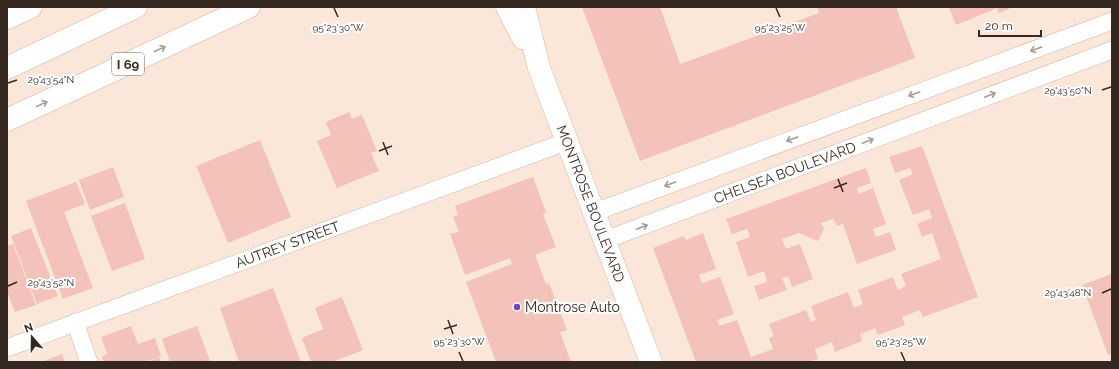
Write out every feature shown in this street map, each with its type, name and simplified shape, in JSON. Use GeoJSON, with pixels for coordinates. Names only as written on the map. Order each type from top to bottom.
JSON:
{"type":"FeatureCollection","features":[{"type":"Feature","properties":{"kind":"main road"},"geometry":{"type":"LineString","coordinates":[[7,18],[31,7]]}},
{"type":"Feature","properties":{"kind":"main road"},"geometry":{"type":"LineString","coordinates":[[7,68],[136,7]]}},
{"type":"Feature","properties":{"kind":"main road","name":"I 69"},"geometry":{"type":"LineString","coordinates":[[7,120],[249,7]]}},
{"type":"Feature","properties":{"kind":"main road","name":"MONTROSE BOULEVARD"},"geometry":{"type":"LineString","coordinates":[[507,7],[540,68]]}},
{"type":"Feature","properties":{"kind":"main road","name":"MONTROSE BOULEVARD"},"geometry":{"type":"LineString","coordinates":[[524,7],[540,68],[651,362]]}},
{"type":"Feature","properties":{"kind":"street","name":"CHELSEA BOULEVARD"},"geometry":{"type":"LineString","coordinates":[[595,212],[1112,21]]}},
{"type":"Feature","properties":{"kind":"street","name":"CHELSEA BOULEVARD"},"geometry":{"type":"LineString","coordinates":[[605,240],[1112,50]]}},
{"type":"Feature","properties":{"kind":"street"},"geometry":{"type":"LineString","coordinates":[[953,80],[963,105]]}},
{"type":"Feature","properties":{"kind":"street","name":"AUTREY STREET"},"geometry":{"type":"LineString","coordinates":[[7,348],[568,141]]}},
{"type":"Feature","properties":{"kind":"street"},"geometry":{"type":"LineString","coordinates":[[75,322],[89,362]]}},
{"type":"Feature","properties":{"kind":"building"},"geometry":{"type":"Polygon","coordinates":[[[582,7],[660,7],[680,64],[819,13],[817,7],[896,7],[915,58],[640,161],[582,7]]]}},
{"type":"Feature","properties":{"kind":"building"},"geometry":{"type":"Polygon","coordinates":[[[949,7],[1013,7],[999,13],[997,8],[956,25],[949,7]]]}},
{"type":"Feature","properties":{"kind":"building"},"geometry":{"type":"Polygon","coordinates":[[[349,112],[352,119],[362,115],[377,151],[371,153],[379,171],[337,188],[317,141],[331,135],[326,122],[349,112]]]}},
{"type":"Feature","properties":{"kind":"building"},"geometry":{"type":"Polygon","coordinates":[[[260,140],[291,217],[228,243],[196,166],[260,140]]]}},
{"type":"Feature","properties":{"kind":"building"},"geometry":{"type":"Polygon","coordinates":[[[922,146],[978,297],[923,317],[920,310],[902,317],[905,325],[878,335],[875,328],[860,334],[862,341],[835,352],[832,342],[815,349],[818,359],[809,362],[696,362],[653,248],[684,236],[686,240],[703,233],[716,269],[699,275],[702,283],[720,277],[734,314],[717,320],[719,326],[737,320],[751,357],[773,349],[769,338],[774,336],[769,324],[806,310],[811,322],[816,320],[811,306],[848,292],[854,308],[863,304],[858,290],[893,277],[898,290],[906,286],[901,274],[941,259],[932,233],[922,237],[917,224],[932,218],[929,209],[913,215],[899,180],[913,174],[910,168],[895,173],[889,157],[922,146]]]}},
{"type":"Feature","properties":{"kind":"building"},"geometry":{"type":"Polygon","coordinates":[[[113,167],[124,197],[90,210],[79,180],[113,167]]]}},
{"type":"Feature","properties":{"kind":"building"},"geometry":{"type":"Polygon","coordinates":[[[866,168],[871,183],[857,188],[859,194],[873,188],[886,224],[873,229],[876,237],[890,232],[896,250],[857,264],[843,224],[837,226],[834,219],[821,223],[824,229],[818,241],[799,233],[782,239],[786,249],[800,244],[813,279],[792,287],[788,276],[782,278],[787,290],[759,300],[754,286],[767,282],[764,271],[748,277],[736,242],[750,237],[747,229],[732,234],[726,219],[866,168]]]}},
{"type":"Feature","properties":{"kind":"building"},"geometry":{"type":"Polygon","coordinates":[[[533,177],[546,212],[543,214],[556,247],[535,255],[546,284],[549,283],[567,330],[560,332],[571,362],[496,362],[466,282],[512,264],[510,258],[465,275],[450,234],[459,232],[453,217],[458,215],[455,206],[533,177]]]}},
{"type":"Feature","properties":{"kind":"building"},"geometry":{"type":"Polygon","coordinates":[[[76,182],[85,204],[64,212],[93,288],[63,299],[26,201],[76,182]]]}},
{"type":"Feature","properties":{"kind":"building"},"geometry":{"type":"Polygon","coordinates":[[[125,203],[145,259],[112,271],[91,216],[125,203]]]}},
{"type":"Feature","properties":{"kind":"building"},"geometry":{"type":"Polygon","coordinates":[[[31,228],[58,296],[37,304],[11,236],[31,228]]]}},
{"type":"Feature","properties":{"kind":"building"},"geometry":{"type":"Polygon","coordinates":[[[13,244],[36,305],[15,312],[7,291],[7,246],[13,244]]]}},
{"type":"Feature","properties":{"kind":"building"},"geometry":{"type":"Polygon","coordinates":[[[1112,274],[1112,353],[1108,355],[1082,285],[1112,274]]]}},
{"type":"Feature","properties":{"kind":"building"},"geometry":{"type":"Polygon","coordinates":[[[273,288],[301,362],[239,362],[220,308],[273,288]]]}},
{"type":"Feature","properties":{"kind":"building"},"geometry":{"type":"Polygon","coordinates":[[[342,297],[363,350],[332,362],[311,362],[302,338],[323,329],[315,308],[342,297]]]}},
{"type":"Feature","properties":{"kind":"building"},"geometry":{"type":"Polygon","coordinates":[[[131,326],[138,344],[155,338],[161,356],[145,362],[104,362],[102,357],[107,354],[101,337],[131,326]]]}},
{"type":"Feature","properties":{"kind":"building"},"geometry":{"type":"Polygon","coordinates":[[[197,326],[210,361],[170,362],[162,339],[197,326]]]}},
{"type":"Feature","properties":{"kind":"building"},"geometry":{"type":"Polygon","coordinates":[[[62,354],[65,362],[41,362],[62,354]]]}},
{"type":"Feature","properties":{"kind":"building"},"geometry":{"type":"Polygon","coordinates":[[[159,357],[161,362],[148,362],[159,357]]]}},
{"type":"Feature","properties":{"kind":"place","name":"Montrose Auto"},"geometry":{"type":"Point","coordinates":[517,307]}}]}
